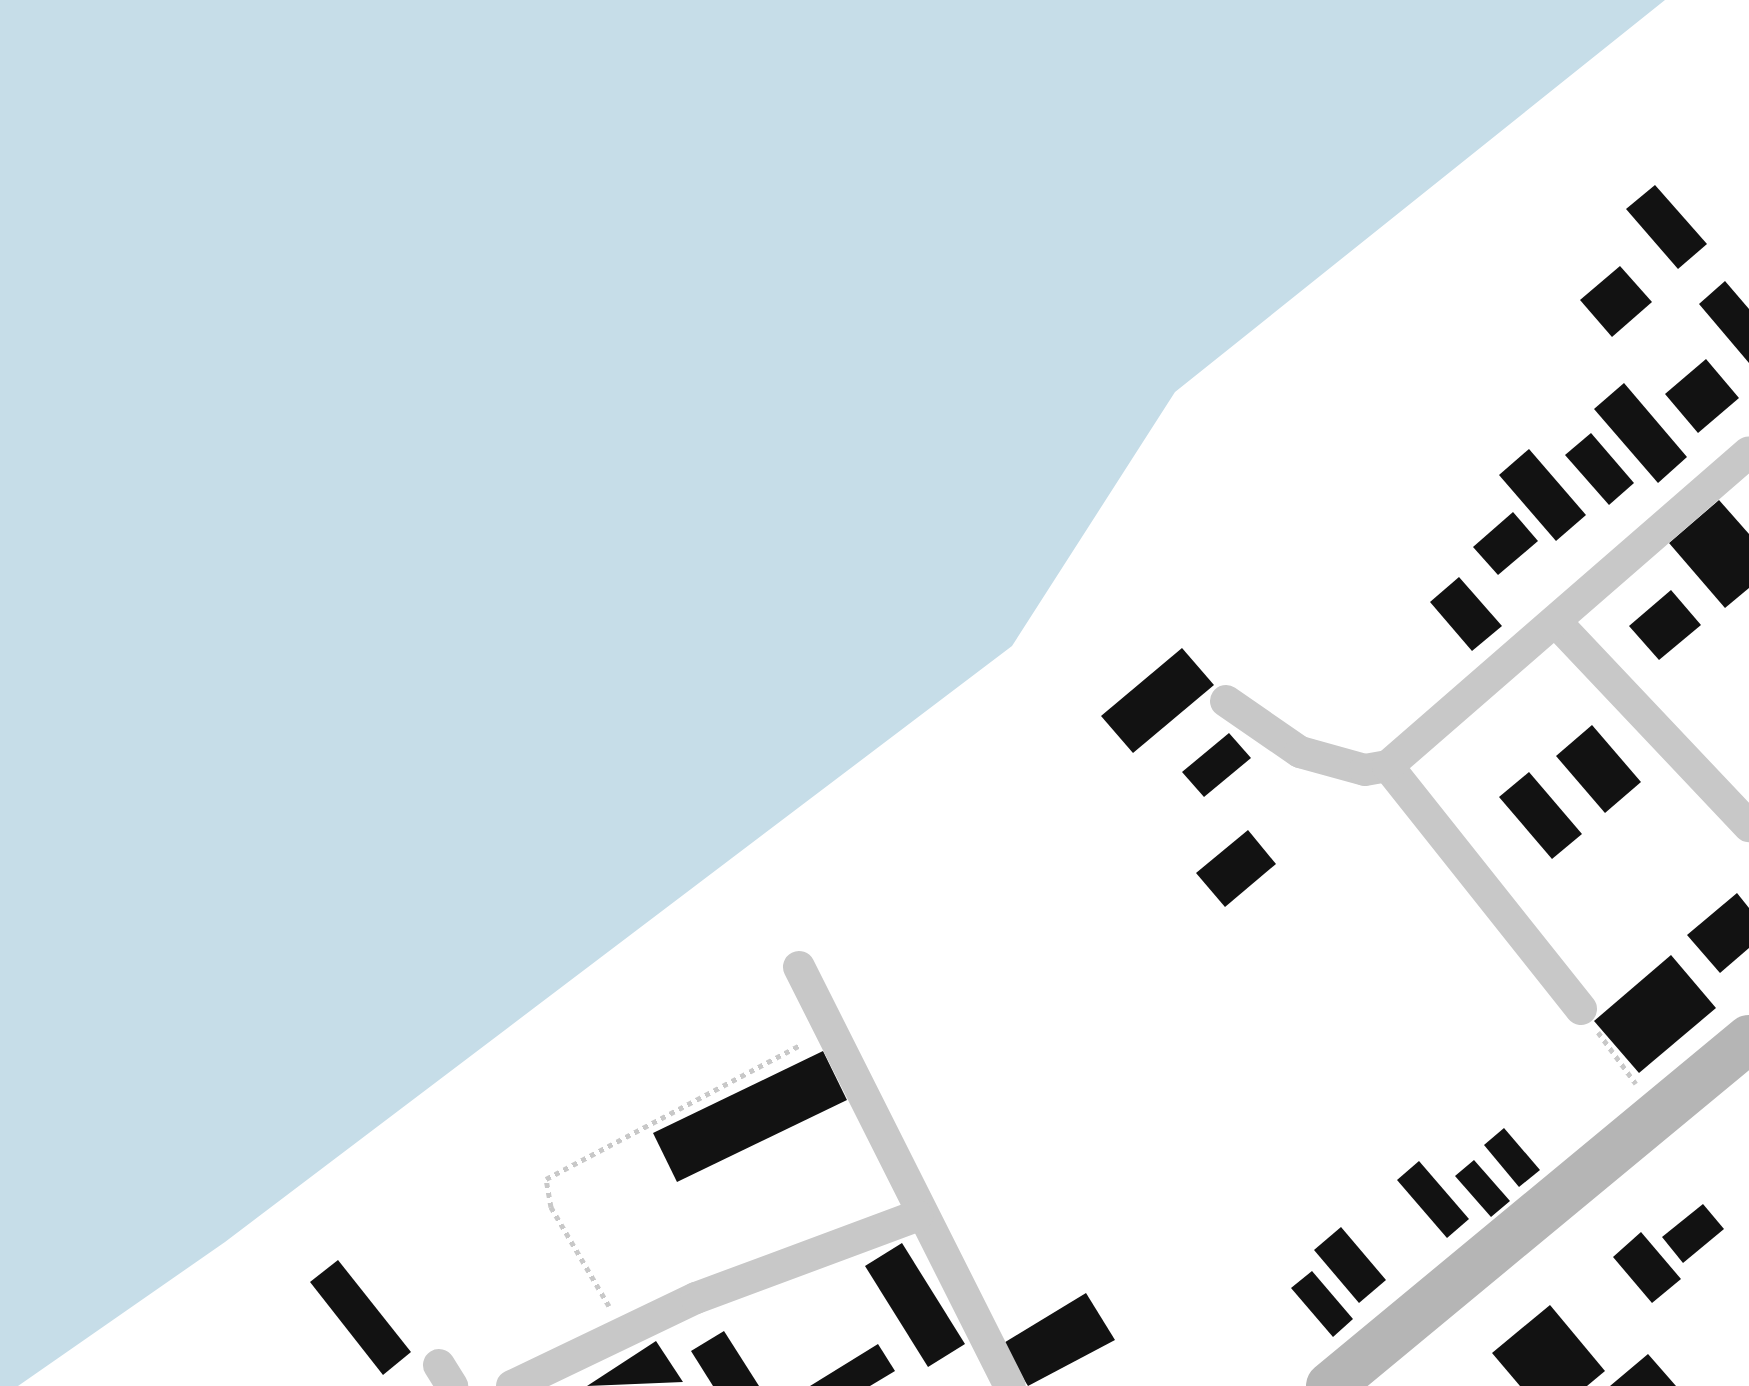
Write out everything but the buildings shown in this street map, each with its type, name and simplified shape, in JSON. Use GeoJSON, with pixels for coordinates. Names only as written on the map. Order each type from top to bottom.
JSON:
{"type":"FeatureCollection","features":[{"type":"Feature","properties":{"kind":"street"},"geometry":{"type":"LineString","coordinates":[[1226,701],[1300,752],[1365,770],[1388,766],[1749,452]]}},
{"type":"Feature","properties":{"kind":"street"},"geometry":{"type":"LineString","coordinates":[[1556,622],[1749,826]]}},
{"type":"Feature","properties":{"kind":"street"},"geometry":{"type":"LineString","coordinates":[[1388,766],[1581,1009]]}},
{"type":"Feature","properties":{"kind":"street"},"geometry":{"type":"LineString","coordinates":[[799,967],[836,1026],[917,1216],[1010,1386]]}},
{"type":"Feature","properties":{"kind":"street"},"geometry":{"type":"LineString","coordinates":[[1330,1386],[1749,1039]]}},
{"type":"Feature","properties":{"kind":"street"},"geometry":{"type":"LineString","coordinates":[[512,1386],[624,1330],[917,1216]]}},
{"type":"Feature","properties":{"kind":"path"},"geometry":{"type":"LineString","coordinates":[[1581,1009],[1658,1114]]}},
{"type":"Feature","properties":{"kind":"path"},"geometry":{"type":"LineString","coordinates":[[624,1330],[551,1207],[546,1179],[836,1026]]}},
{"type":"Feature","properties":{"kind":"water"},"geometry":{"type":"Polygon","coordinates":[[[0,0],[1665,0],[1175,392],[1012,646],[225,1242],[18,1386],[0,1386],[0,0]]]}}]}
